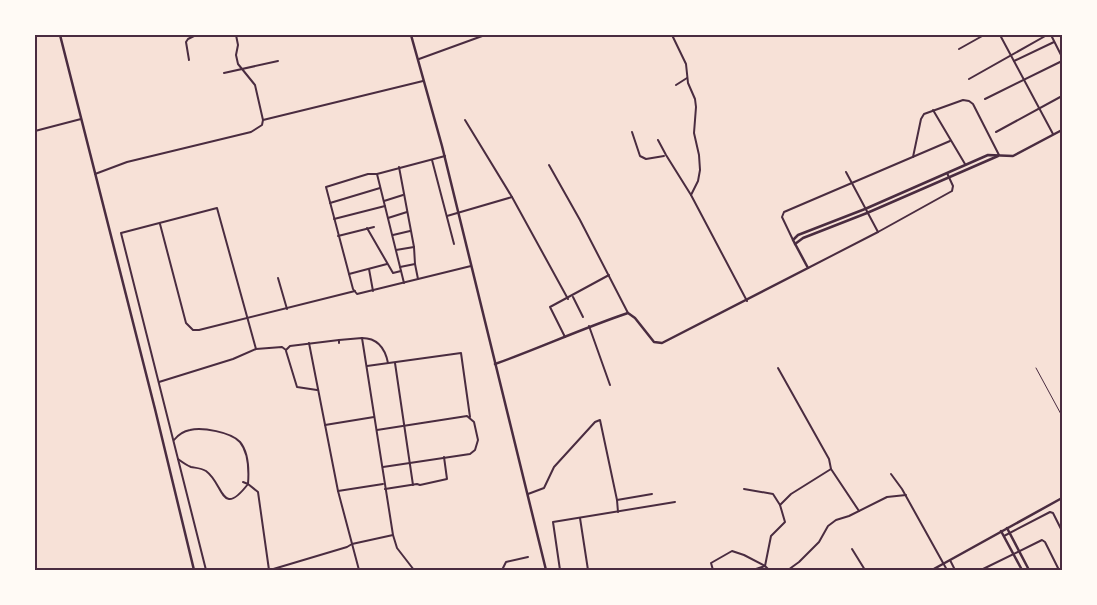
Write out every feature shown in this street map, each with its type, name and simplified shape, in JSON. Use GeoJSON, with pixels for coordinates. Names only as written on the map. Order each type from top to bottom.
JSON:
{"type":"FeatureCollection","features":[{"type":"Feature","properties":{"kind":"main road"},"geometry":{"type":"LineString","coordinates":[[60,35],[194,570]]}},
{"type":"Feature","properties":{"kind":"main road"},"geometry":{"type":"LineString","coordinates":[[412,35],[445,156],[546,570]]}},
{"type":"Feature","properties":{"kind":"main road"},"geometry":{"type":"LineString","coordinates":[[495,364],[589,326],[628,313],[635,318],[654,342],[662,344],[808,268],[793,240],[800,234],[865,209],[988,155],[1012,156],[1062,130]]}},
{"type":"Feature","properties":{"kind":"main road"},"geometry":{"type":"LineString","coordinates":[[795,244],[803,238],[867,213],[1000,155]]}},
{"type":"Feature","properties":{"kind":"main road"},"geometry":{"type":"LineString","coordinates":[[932,570],[1062,498]]}},
{"type":"Feature","properties":{"kind":"main road"},"geometry":{"type":"LineString","coordinates":[[1007,528],[1029,570]]}},
{"type":"Feature","properties":{"kind":"main road"},"geometry":{"type":"LineString","coordinates":[[1002,531],[1022,570]]}},
{"type":"Feature","properties":{"kind":"street"},"geometry":{"type":"LineString","coordinates":[[189,60],[186,42],[196,35]]}},
{"type":"Feature","properties":{"kind":"street"},"geometry":{"type":"LineString","coordinates":[[95,174],[128,162],[251,132],[262,125],[263,120],[255,85],[238,64],[236,35]]}},
{"type":"Feature","properties":{"kind":"street"},"geometry":{"type":"LineString","coordinates":[[419,59],[485,35]]}},
{"type":"Feature","properties":{"kind":"street"},"geometry":{"type":"LineString","coordinates":[[672,35],[686,64],[696,107],[694,133],[700,170],[698,181],[691,195]]}},
{"type":"Feature","properties":{"kind":"street"},"geometry":{"type":"LineString","coordinates":[[959,49],[984,35]]}},
{"type":"Feature","properties":{"kind":"street"},"geometry":{"type":"LineString","coordinates":[[1000,35],[1054,134]]}},
{"type":"Feature","properties":{"kind":"street"},"geometry":{"type":"LineString","coordinates":[[969,79],[1049,35],[1062,57]]}},
{"type":"Feature","properties":{"kind":"street"},"geometry":{"type":"LineString","coordinates":[[1014,61],[1054,42]]}},
{"type":"Feature","properties":{"kind":"street"},"geometry":{"type":"LineString","coordinates":[[224,73],[278,61]]}},
{"type":"Feature","properties":{"kind":"street"},"geometry":{"type":"LineString","coordinates":[[985,99],[1025,81],[1062,61]]}},
{"type":"Feature","properties":{"kind":"street"},"geometry":{"type":"LineString","coordinates":[[676,86],[688,78]]}},
{"type":"Feature","properties":{"kind":"street"},"geometry":{"type":"LineString","coordinates":[[263,120],[424,81]]}},
{"type":"Feature","properties":{"kind":"street"},"geometry":{"type":"LineString","coordinates":[[996,132],[1062,96]]}},
{"type":"Feature","properties":{"kind":"street"},"geometry":{"type":"LineString","coordinates":[[913,157],[921,119],[924,114],[963,100],[971,102],[1000,155]]}},
{"type":"Feature","properties":{"kind":"street"},"geometry":{"type":"LineString","coordinates":[[933,110],[965,165]]}},
{"type":"Feature","properties":{"kind":"street"},"geometry":{"type":"LineString","coordinates":[[35,131],[81,119]]}},
{"type":"Feature","properties":{"kind":"street"},"geometry":{"type":"LineString","coordinates":[[465,120],[512,197],[568,299]]}},
{"type":"Feature","properties":{"kind":"street"},"geometry":{"type":"LineString","coordinates":[[632,132],[640,156],[646,159],[666,156]]}},
{"type":"Feature","properties":{"kind":"street"},"geometry":{"type":"LineString","coordinates":[[658,140],[691,195],[747,301]]}},
{"type":"Feature","properties":{"kind":"street"},"geometry":{"type":"LineString","coordinates":[[793,240],[782,217],[782,213],[950,141]]}},
{"type":"Feature","properties":{"kind":"street"},"geometry":{"type":"LineString","coordinates":[[445,156],[377,174],[368,174],[326,187],[338,236],[353,288],[358,294],[472,266]]}},
{"type":"Feature","properties":{"kind":"street"},"geometry":{"type":"LineString","coordinates":[[432,160],[454,244]]}},
{"type":"Feature","properties":{"kind":"street"},"geometry":{"type":"LineString","coordinates":[[549,165],[628,313]]}},
{"type":"Feature","properties":{"kind":"street"},"geometry":{"type":"LineString","coordinates":[[399,167],[418,279]]}},
{"type":"Feature","properties":{"kind":"street"},"geometry":{"type":"LineString","coordinates":[[846,172],[878,232]]}},
{"type":"Feature","properties":{"kind":"street"},"geometry":{"type":"LineString","coordinates":[[808,268],[953,190],[947,173]]}},
{"type":"Feature","properties":{"kind":"street"},"geometry":{"type":"LineString","coordinates":[[377,174],[404,283]]}},
{"type":"Feature","properties":{"kind":"street"},"geometry":{"type":"LineString","coordinates":[[330,203],[380,188]]}},
{"type":"Feature","properties":{"kind":"street"},"geometry":{"type":"LineString","coordinates":[[384,200],[404,195]]}},
{"type":"Feature","properties":{"kind":"street"},"geometry":{"type":"LineString","coordinates":[[447,216],[512,197]]}},
{"type":"Feature","properties":{"kind":"street"},"geometry":{"type":"LineString","coordinates":[[334,219],[386,206]]}},
{"type":"Feature","properties":{"kind":"street"},"geometry":{"type":"LineString","coordinates":[[206,570],[121,233],[217,208],[256,349]]}},
{"type":"Feature","properties":{"kind":"street"},"geometry":{"type":"LineString","coordinates":[[388,218],[407,212]]}},
{"type":"Feature","properties":{"kind":"street"},"geometry":{"type":"LineString","coordinates":[[160,223],[186,323],[193,330],[200,330],[355,291]]}},
{"type":"Feature","properties":{"kind":"street"},"geometry":{"type":"LineString","coordinates":[[338,236],[374,227]]}},
{"type":"Feature","properties":{"kind":"street"},"geometry":{"type":"LineString","coordinates":[[367,228],[393,273],[401,271]]}},
{"type":"Feature","properties":{"kind":"street"},"geometry":{"type":"LineString","coordinates":[[393,235],[411,230]]}},
{"type":"Feature","properties":{"kind":"street"},"geometry":{"type":"LineString","coordinates":[[396,250],[414,248]]}},
{"type":"Feature","properties":{"kind":"street"},"geometry":{"type":"LineString","coordinates":[[349,274],[387,264]]}},
{"type":"Feature","properties":{"kind":"street"},"geometry":{"type":"LineString","coordinates":[[400,267],[415,264]]}},
{"type":"Feature","properties":{"kind":"street"},"geometry":{"type":"LineString","coordinates":[[369,269],[373,291]]}},
{"type":"Feature","properties":{"kind":"street"},"geometry":{"type":"LineString","coordinates":[[565,337],[550,307],[568,299],[609,275]]}},
{"type":"Feature","properties":{"kind":"street"},"geometry":{"type":"LineString","coordinates":[[278,278],[287,308]]}},
{"type":"Feature","properties":{"kind":"street"},"geometry":{"type":"LineString","coordinates":[[572,296],[583,317]]}},
{"type":"Feature","properties":{"kind":"street"},"geometry":{"type":"LineString","coordinates":[[589,326],[610,385]]}},
{"type":"Feature","properties":{"kind":"street"},"geometry":{"type":"LineString","coordinates":[[362,338],[393,535],[397,548],[414,570]]}},
{"type":"Feature","properties":{"kind":"street"},"geometry":{"type":"LineString","coordinates":[[286,350],[290,346],[308,343],[371,338],[380,344],[386,353],[388,364]]}},
{"type":"Feature","properties":{"kind":"street"},"geometry":{"type":"LineString","coordinates":[[308,343],[338,491],[359,570]]}},
{"type":"Feature","properties":{"kind":"street"},"geometry":{"type":"LineString","coordinates":[[158,382],[233,360],[256,349],[282,347],[286,350],[297,387],[317,390]]}},
{"type":"Feature","properties":{"kind":"street"},"geometry":{"type":"LineString","coordinates":[[366,366],[461,353],[470,417],[475,424],[478,440],[475,450],[470,454],[382,467]]}},
{"type":"Feature","properties":{"kind":"street"},"geometry":{"type":"LineString","coordinates":[[395,363],[413,485]]}},
{"type":"Feature","properties":{"kind":"street"},"geometry":{"type":"LineString","coordinates":[[778,368],[829,459],[831,469],[859,511]]}},
{"type":"Feature","properties":{"kind":"street"},"geometry":{"type":"LineString","coordinates":[[377,430],[464,416],[470,417]]}},
{"type":"Feature","properties":{"kind":"street"},"geometry":{"type":"LineString","coordinates":[[324,425],[374,417]]}},
{"type":"Feature","properties":{"kind":"street"},"geometry":{"type":"LineString","coordinates":[[528,494],[544,488],[554,467],[595,422],[600,420],[618,512]]}},
{"type":"Feature","properties":{"kind":"street"},"geometry":{"type":"LineString","coordinates":[[173,440],[179,434],[192,429],[220,432],[233,437],[240,442],[248,462],[248,484],[235,498],[230,500],[225,497],[205,470],[187,465],[178,459]]}},
{"type":"Feature","properties":{"kind":"street"},"geometry":{"type":"LineString","coordinates":[[385,489],[447,480],[444,457]]}},
{"type":"Feature","properties":{"kind":"street"},"geometry":{"type":"LineString","coordinates":[[780,505],[791,494],[831,469]]}},
{"type":"Feature","properties":{"kind":"street"},"geometry":{"type":"LineString","coordinates":[[891,474],[906,495],[948,570]]}},
{"type":"Feature","properties":{"kind":"street"},"geometry":{"type":"LineString","coordinates":[[243,482],[258,492],[270,570],[347,548],[352,544],[393,535]]}},
{"type":"Feature","properties":{"kind":"street"},"geometry":{"type":"LineString","coordinates":[[338,491],[384,484]]}},
{"type":"Feature","properties":{"kind":"street"},"geometry":{"type":"LineString","coordinates":[[744,489],[773,494],[780,505],[785,522],[771,536],[765,566]]}},
{"type":"Feature","properties":{"kind":"street"},"geometry":{"type":"LineString","coordinates":[[617,500],[652,494]]}},
{"type":"Feature","properties":{"kind":"street"},"geometry":{"type":"LineString","coordinates":[[788,570],[819,542],[828,526],[836,520],[886,497],[906,495]]}},
{"type":"Feature","properties":{"kind":"street"},"geometry":{"type":"LineString","coordinates":[[560,570],[553,522],[675,502]]}},
{"type":"Feature","properties":{"kind":"street"},"geometry":{"type":"LineString","coordinates":[[1004,536],[1050,512],[1053,513],[1062,531]]}},
{"type":"Feature","properties":{"kind":"street"},"geometry":{"type":"LineString","coordinates":[[580,518],[588,570]]}},
{"type":"Feature","properties":{"kind":"street"},"geometry":{"type":"LineString","coordinates":[[981,570],[1043,540],[1059,570]]}},
{"type":"Feature","properties":{"kind":"street"},"geometry":{"type":"LineString","coordinates":[[852,548],[865,570]]}},
{"type":"Feature","properties":{"kind":"street"},"geometry":{"type":"LineString","coordinates":[[713,570],[711,563],[732,551],[744,555],[769,570]]}},
{"type":"Feature","properties":{"kind":"street"},"geometry":{"type":"LineString","coordinates":[[502,570],[506,562],[528,557]]}},
{"type":"Feature","properties":{"kind":"street"},"geometry":{"type":"LineString","coordinates":[[950,560],[955,570]]}},
{"type":"Feature","properties":{"kind":"street"},"geometry":{"type":"LineString","coordinates":[[992,565],[994,570]]}},
{"type":"Feature","properties":{"kind":"street"},"geometry":{"type":"LineString","coordinates":[[753,570],[765,566]]}},
{"type":"Feature","properties":{"kind":"lane"},"geometry":{"type":"LineString","coordinates":[[1036,368],[1062,416]]}}]}
